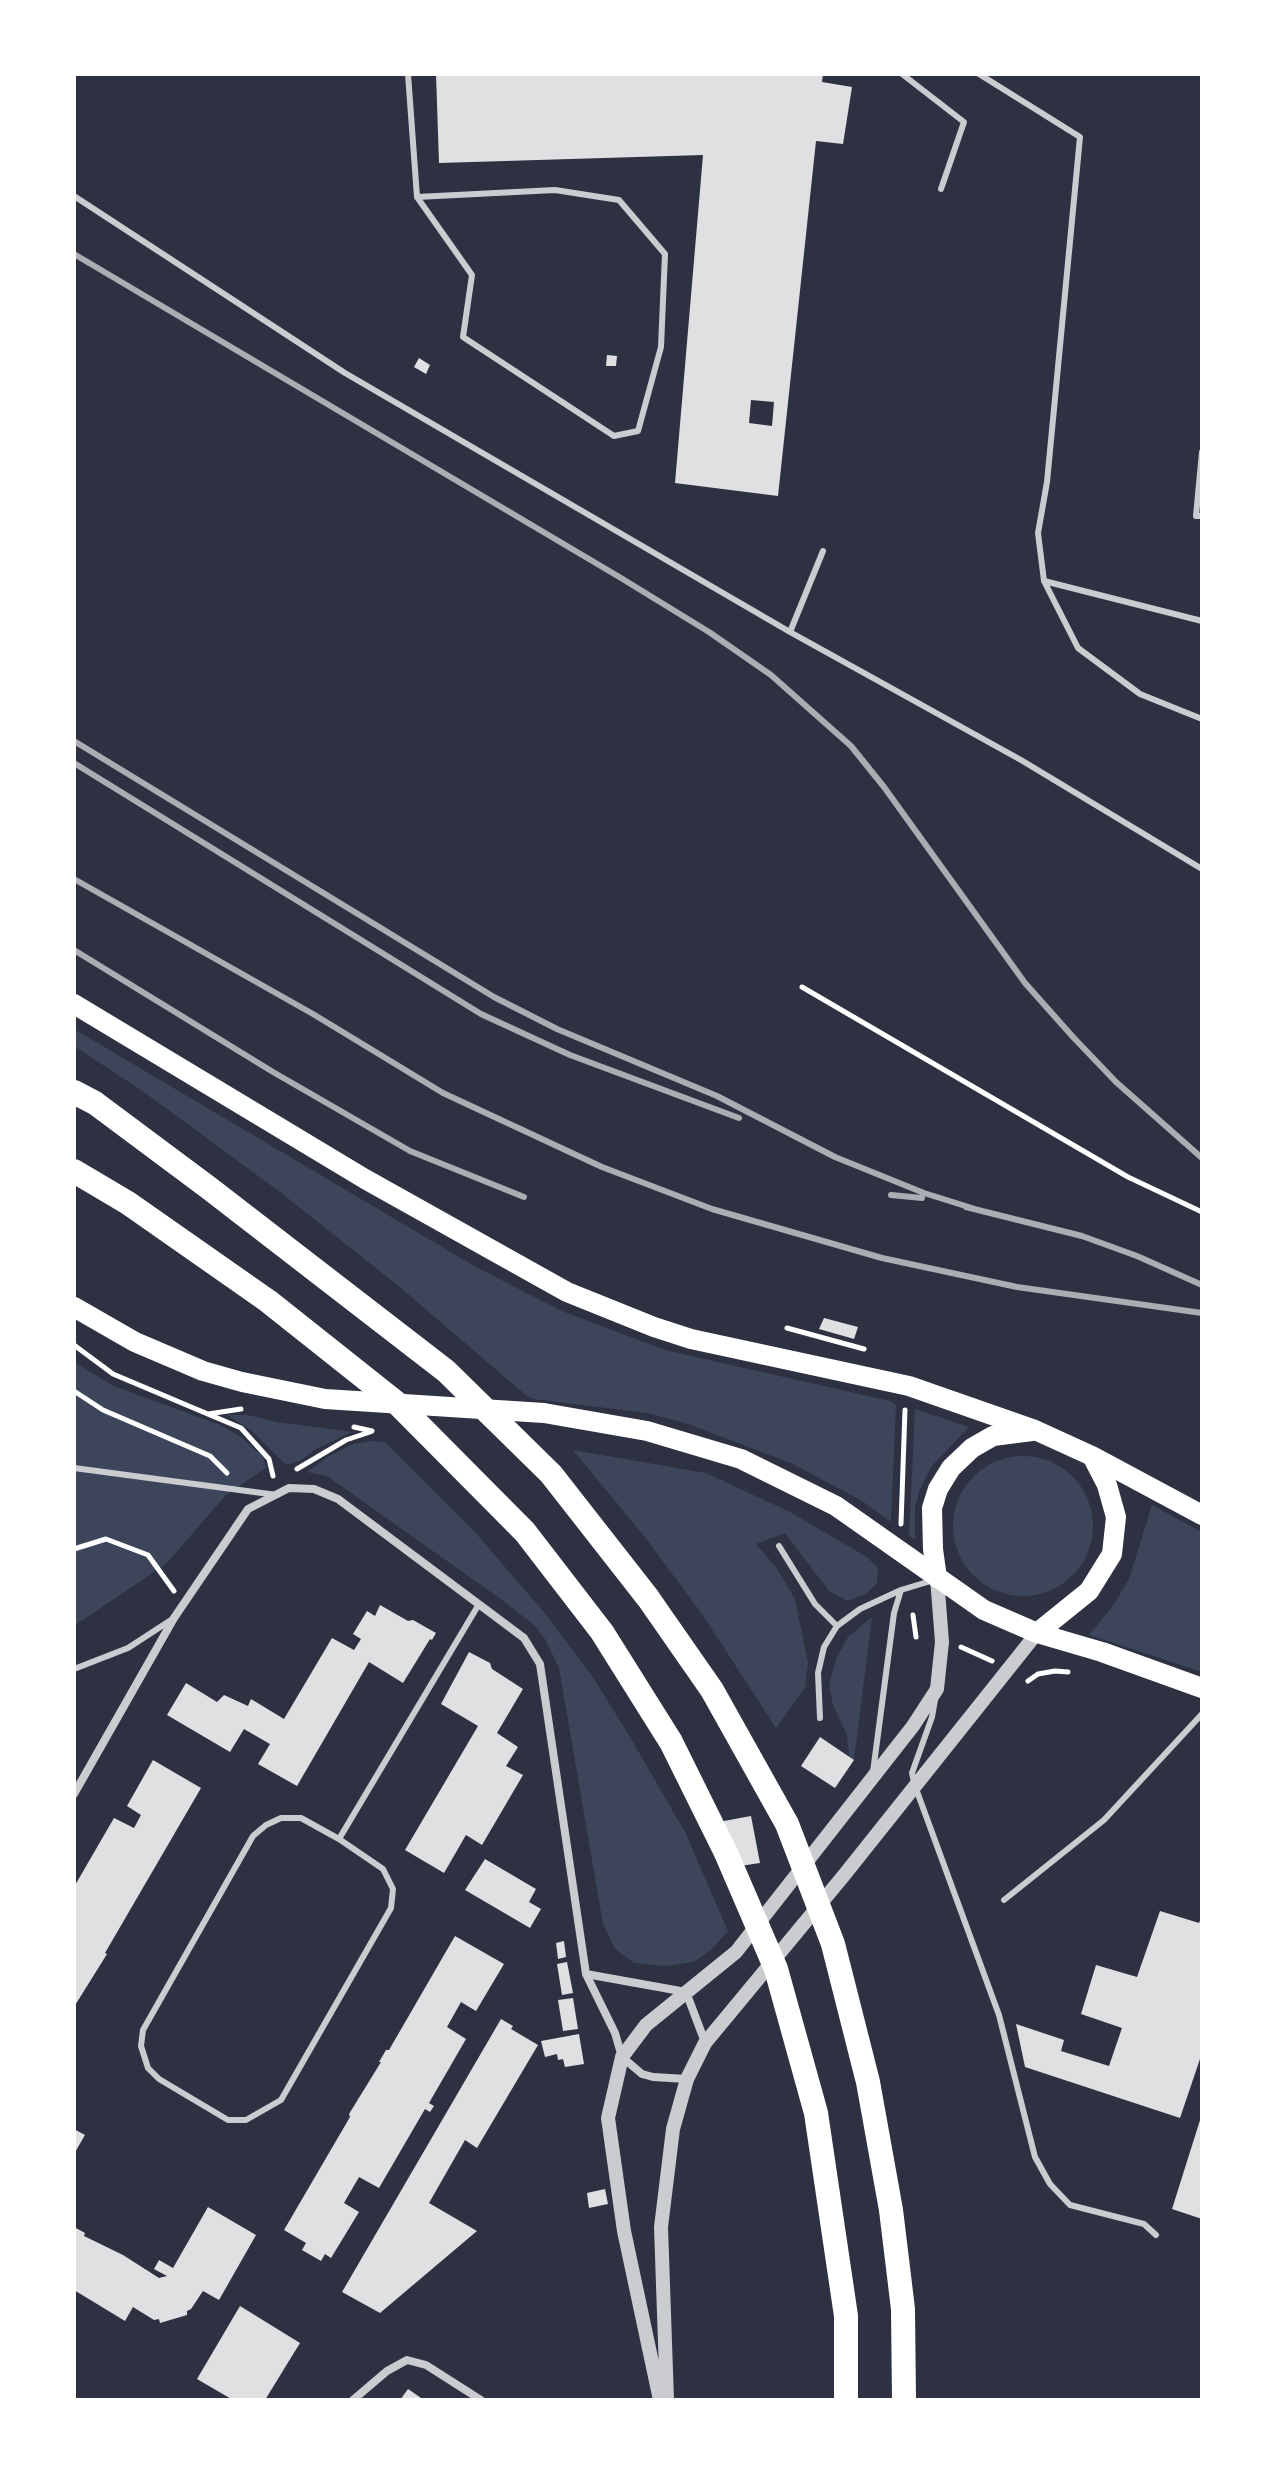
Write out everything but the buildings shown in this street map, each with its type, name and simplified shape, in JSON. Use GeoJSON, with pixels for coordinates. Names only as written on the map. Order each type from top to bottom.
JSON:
{"type":"FeatureCollection","features":[{"type":"Feature","properties":{"kind":"highway"},"geometry":{"type":"LineString","coordinates":[[85,1098],[368,1308],[446,1371],[551,1474],[648,1598],[712,1690],[787,1824],[833,1944],[862,2056],[894,2238],[903,2309],[904,2400]]}},
{"type":"Feature","properties":{"kind":"highway"},"geometry":{"type":"LineString","coordinates":[[74,1171],[128,1203],[268,1301],[399,1405],[525,1532],[602,1632],[671,1742],[726,1853],[776,1969],[816,2113],[846,2316],[846,2400]]}},
{"type":"Feature","properties":{"kind":"main road"},"geometry":{"type":"LineString","coordinates":[[74,1004],[379,1187],[567,1292],[691,1339],[909,1386],[1035,1430],[1092,1456],[1202,1515]]}},
{"type":"Feature","properties":{"kind":"main road"},"geometry":{"type":"LineString","coordinates":[[74,1083],[85,1098]]}},
{"type":"Feature","properties":{"kind":"main road"},"geometry":{"type":"LineString","coordinates":[[74,1307],[135,1342],[203,1371],[242,1382],[325,1399],[544,1413],[647,1431],[741,1459],[836,1506],[984,1610],[1037,1633],[1102,1652],[1202,1688]]}},
{"type":"Feature","properties":{"kind":"main road"},"geometry":{"type":"LineString","coordinates":[[937,1578],[932,1508],[938,1489],[951,1468],[972,1448],[993,1436],[1035,1430]]}},
{"type":"Feature","properties":{"kind":"main road"},"geometry":{"type":"LineString","coordinates":[[1037,1633],[1089,1591],[1112,1554],[1116,1517],[1107,1485],[1092,1456]]}},
{"type":"Feature","properties":{"kind":"street"},"geometry":{"type":"LineString","coordinates":[[74,1794],[174,1618],[248,1509],[289,1488],[314,1489],[338,1499],[524,1638],[540,1664],[586,1974],[615,2033],[622,2057],[642,2074],[687,2079]]}},
{"type":"Feature","properties":{"kind":"street"},"geometry":{"type":"LineString","coordinates":[[660,2400],[624,2231],[608,2118],[622,2057],[646,2025],[736,1952],[913,1726],[937,1689],[942,1642],[937,1578]]}},
{"type":"Feature","properties":{"kind":"street"},"geometry":{"type":"LineString","coordinates":[[667,2400],[661,2227],[673,2129],[687,2079],[705,2043],[1037,1633]]}},
{"type":"Feature","properties":{"kind":"street"},"geometry":{"type":"LineString","coordinates":[[586,1974],[686,1992]]}},
{"type":"Feature","properties":{"kind":"street"},"geometry":{"type":"LineString","coordinates":[[686,1992],[705,2043]]}},
{"type":"Feature","properties":{"kind":"street"},"geometry":{"type":"LineString","coordinates":[[353,2400],[387,2371],[407,2360],[426,2365],[481,2400]]}},
{"type":"Feature","properties":{"kind":"lane"},"geometry":{"type":"LineString","coordinates":[[408,74],[417,197],[472,275],[463,337],[614,436],[638,431],[661,347],[665,254],[619,200],[555,190],[417,197]]}},
{"type":"Feature","properties":{"kind":"lane"},"geometry":{"type":"LineString","coordinates":[[902,74],[964,122],[941,189]]}},
{"type":"Feature","properties":{"kind":"lane"},"geometry":{"type":"LineString","coordinates":[[979,74],[1080,137],[1047,482],[1038,533],[1044,581],[1078,648],[1140,694],[1202,719]]}},
{"type":"Feature","properties":{"kind":"lane"},"geometry":{"type":"LineString","coordinates":[[74,196],[345,373],[790,632],[1021,760],[1202,869]]}},
{"type":"Feature","properties":{"kind":"lane"},"geometry":{"type":"LineString","coordinates":[[1202,452],[1196,516],[1202,516]]}},
{"type":"Feature","properties":{"kind":"lane"},"geometry":{"type":"LineString","coordinates":[[790,632],[823,551]]}},
{"type":"Feature","properties":{"kind":"lane"},"geometry":{"type":"LineString","coordinates":[[1044,581],[1202,621]]}},
{"type":"Feature","properties":{"kind":"lane"},"geometry":{"type":"LineString","coordinates":[[74,1468],[277,1495]]}},
{"type":"Feature","properties":{"kind":"lane"},"geometry":{"type":"LineString","coordinates":[[779,1546],[815,1604],[837,1626]]}},
{"type":"Feature","properties":{"kind":"lane"},"geometry":{"type":"LineString","coordinates":[[820,1718],[818,1673],[824,1647],[837,1626],[860,1609],[937,1578]]}},
{"type":"Feature","properties":{"kind":"lane"},"geometry":{"type":"LineString","coordinates":[[872,1778],[894,1613],[901,1590]]}},
{"type":"Feature","properties":{"kind":"lane"},"geometry":{"type":"LineString","coordinates":[[339,1839],[479,1604]]}},
{"type":"Feature","properties":{"kind":"lane"},"geometry":{"type":"LineString","coordinates":[[74,1669],[128,1648],[174,1618]]}},
{"type":"Feature","properties":{"kind":"lane"},"geometry":{"type":"LineString","coordinates":[[937,1689],[932,1717],[912,1773],[999,2015],[1035,2157],[1050,2184],[1070,2205],[1144,2224],[1156,2235]]}},
{"type":"Feature","properties":{"kind":"lane"},"geometry":{"type":"LineString","coordinates":[[1004,1900],[1104,1820],[1202,1714]]}},
{"type":"Feature","properties":{"kind":"lane"},"geometry":{"type":"LineString","coordinates":[[281,1818],[301,1818],[339,1839],[383,1869],[393,1889],[391,1908],[281,2100],[246,2120],[228,2120],[159,2079],[148,2068],[141,2046],[143,2030],[253,1836],[281,1818]]}},
{"type":"Feature","properties":{"kind":"path"},"geometry":{"type":"LineString","coordinates":[[802,987],[1128,1177],[1202,1212]]}},
{"type":"Feature","properties":{"kind":"path"},"geometry":{"type":"LineString","coordinates":[[74,1345],[113,1374],[241,1428],[269,1459],[277,1495]]}},
{"type":"Feature","properties":{"kind":"path"},"geometry":{"type":"LineString","coordinates":[[74,1391],[103,1410],[210,1456],[226,1470],[235,1488]]}},
{"type":"Feature","properties":{"kind":"path"},"geometry":{"type":"LineString","coordinates":[[901,1530],[905,1405]]}},
{"type":"Feature","properties":{"kind":"path"},"geometry":{"type":"LineString","coordinates":[[294,1470],[346,1440],[372,1431]]}},
{"type":"Feature","properties":{"kind":"path"},"geometry":{"type":"LineString","coordinates":[[273,1474],[283,1472]]}},
{"type":"Feature","properties":{"kind":"path"},"geometry":{"type":"LineString","coordinates":[[74,1549],[106,1539],[148,1555],[159,1569]]}},
{"type":"Feature","properties":{"kind":"path"},"geometry":{"type":"LineString","coordinates":[[960,1647],[996,1663]]}},
{"type":"Feature","properties":{"kind":"path"},"geometry":{"type":"LineString","coordinates":[[1027,1681],[1038,1674],[1068,1672]]}},
{"type":"Feature","properties":{"kind":"shaded area"},"geometry":{"type":"Polygon","coordinates":[[[74,1029],[476,1267],[562,1311],[665,1350],[890,1401],[896,1405],[891,1522],[862,1501],[793,1464],[688,1424],[647,1413],[527,1396],[401,1288],[280,1192],[141,1090],[74,1046],[74,1029]]]}},
{"type":"Feature","properties":{"kind":"shaded area"},"geometry":{"type":"Polygon","coordinates":[[[74,1362],[114,1386],[220,1425],[241,1437],[263,1457],[266,1468],[226,1495],[166,1564],[74,1626],[74,1362]]]}},
{"type":"Feature","properties":{"kind":"shaded area"},"geometry":{"type":"Polygon","coordinates":[[[915,1409],[969,1427],[931,1467],[920,1489],[915,1507],[915,1540],[909,1535],[915,1409]]]}},
{"type":"Feature","properties":{"kind":"shaded area"},"geometry":{"type":"Polygon","coordinates":[[[227,1415],[248,1415],[352,1432],[316,1449],[300,1461],[286,1465],[251,1430],[227,1415]]]}},
{"type":"Feature","properties":{"kind":"shaded area"},"geometry":{"type":"Polygon","coordinates":[[[385,1442],[474,1531],[544,1612],[593,1677],[686,1834],[728,1931],[712,1949],[694,1962],[665,1966],[634,1963],[615,1949],[603,1924],[559,1668],[545,1639],[534,1625],[327,1476],[307,1472],[353,1444],[385,1442]]]}},
{"type":"Feature","properties":{"kind":"shaded area"},"geometry":{"type":"Polygon","coordinates":[[[573,1450],[706,1473],[790,1512],[867,1557],[878,1568],[877,1583],[866,1594],[848,1601],[829,1591],[785,1533],[756,1544],[776,1567],[795,1599],[808,1663],[805,1688],[776,1728],[702,1614],[644,1536],[573,1450]]]}},
{"type":"Feature","properties":{"kind":"shaded area"},"geometry":{"type":"Polygon","coordinates":[[[1023,1456],[1050,1461],[1073,1476],[1088,1499],[1093,1526],[1088,1553],[1073,1576],[1050,1591],[1023,1596],[996,1591],[973,1576],[958,1553],[953,1526],[958,1499],[973,1476],[996,1461],[1023,1456]]]}},
{"type":"Feature","properties":{"kind":"shaded area"},"geometry":{"type":"Polygon","coordinates":[[[1152,1505],[1202,1532],[1202,1672],[1089,1635],[1112,1607],[1129,1579],[1152,1505]]]}},
{"type":"Feature","properties":{"kind":"shaded area"},"geometry":{"type":"Polygon","coordinates":[[[872,1617],[854,1760],[849,1756],[847,1735],[833,1705],[829,1685],[836,1659],[848,1637],[872,1617]]]}},
{"type":"Feature","properties":{"kind":"railway"},"geometry":{"type":"LineString","coordinates":[[74,254],[621,578],[709,632],[771,675],[851,746],[1025,983],[1073,1037],[1116,1082],[1202,1158]]}},
{"type":"Feature","properties":{"kind":"railway"},"geometry":{"type":"LineString","coordinates":[[74,741],[494,997],[557,1029],[717,1096],[835,1157],[924,1193],[975,1209]]}},
{"type":"Feature","properties":{"kind":"railway"},"geometry":{"type":"LineString","coordinates":[[74,763],[481,1014],[570,1055],[739,1118]]}},
{"type":"Feature","properties":{"kind":"railway"},"geometry":{"type":"LineString","coordinates":[[74,879],[313,1014],[443,1093],[602,1167],[712,1209],[882,1258],[1017,1287],[1202,1313]]}},
{"type":"Feature","properties":{"kind":"railway"},"geometry":{"type":"LineString","coordinates":[[74,950],[273,1072],[410,1151],[524,1197]]}},
{"type":"Feature","properties":{"kind":"railway"},"geometry":{"type":"LineString","coordinates":[[891,1195],[922,1198]]}},
{"type":"Feature","properties":{"kind":"railway"},"geometry":{"type":"LineString","coordinates":[[966,1207],[1082,1236],[1202,1285]]}}]}
